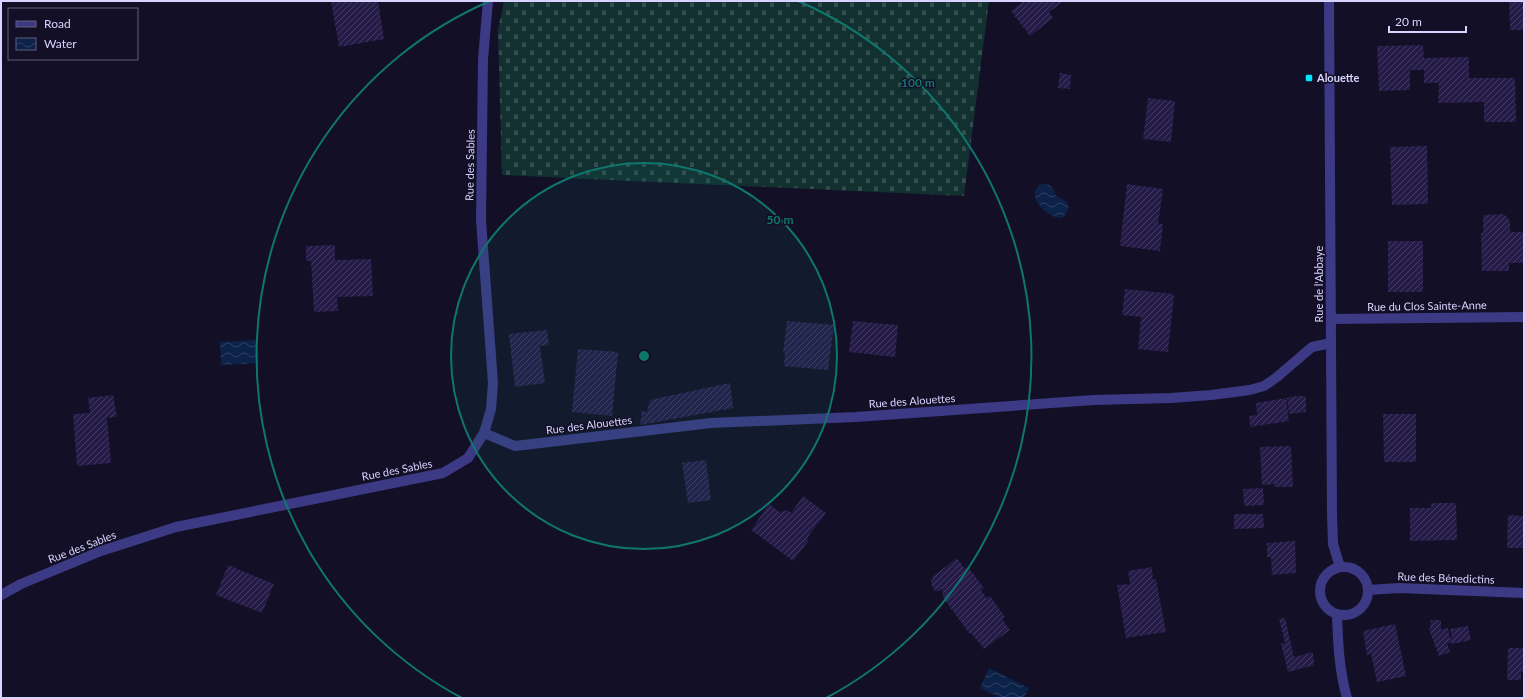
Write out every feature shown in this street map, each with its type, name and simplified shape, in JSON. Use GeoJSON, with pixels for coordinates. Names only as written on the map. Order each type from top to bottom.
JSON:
{"type":"FeatureCollection","features":[{"type":"Feature","properties":{"kind":"street","name":"Rue des Sables"},"geometry":{"type":"LineString","coordinates":[[1,595],[21,584],[101,551],[176,527],[443,473],[468,458],[484,433],[491,409],[493,383],[481,220],[483,59],[488,1]]}},
{"type":"Feature","properties":{"kind":"street","name":"Rue de l'Abbaye"},"geometry":{"type":"LineString","coordinates":[[1329,1],[1332,514],[1334,544],[1340,567]]}},
{"type":"Feature","properties":{"kind":"street","name":"Rue du Clos Sainte-Anne"},"geometry":{"type":"LineString","coordinates":[[1331,319],[1524,317]]}},
{"type":"Feature","properties":{"kind":"street","name":"Rue des Alouettes"},"geometry":{"type":"LineString","coordinates":[[484,433],[515,446],[711,423],[856,417],[1094,400],[1171,398],[1211,395],[1250,390],[1264,386],[1278,377],[1312,347],[1331,343]]}},
{"type":"Feature","properties":{"kind":"street"},"geometry":{"type":"LineString","coordinates":[[1346,567],[1359,572],[1367,583],[1368,590],[1367,599],[1362,607],[1355,612],[1346,615],[1337,614],[1329,610],[1323,603],[1320,595],[1320,585],[1324,577],[1331,570],[1346,567]]}},
{"type":"Feature","properties":{"kind":"street","name":"Rue des Bénedictins"},"geometry":{"type":"LineString","coordinates":[[1368,590],[1400,588],[1524,593]]}},
{"type":"Feature","properties":{"kind":"street"},"geometry":{"type":"LineString","coordinates":[[1337,614],[1339,655],[1342,678],[1347,698]]}},
{"type":"Feature","properties":{"kind":"green space"},"geometry":{"type":"Polygon","coordinates":[[[504,1],[989,1],[964,196],[502,175],[498,30],[504,1]]]}},
{"type":"Feature","properties":{"kind":"water"},"geometry":{"type":"Polygon","coordinates":[[[1043,184],[1053,188],[1057,196],[1068,204],[1066,214],[1062,218],[1048,213],[1037,201],[1035,193],[1036,190],[1038,186],[1043,184]]]}},
{"type":"Feature","properties":{"kind":"water"},"geometry":{"type":"Polygon","coordinates":[[[257,340],[259,363],[221,365],[220,342],[257,340]]]}},
{"type":"Feature","properties":{"kind":"water"},"geometry":{"type":"Polygon","coordinates":[[[989,668],[1029,688],[1024,698],[1001,698],[980,688],[989,668]]]}},
{"type":"Feature","properties":{"kind":"building"},"geometry":{"type":"Polygon","coordinates":[[[331,1],[378,1],[384,39],[339,47],[331,1]]]}},
{"type":"Feature","properties":{"kind":"building"},"geometry":{"type":"Polygon","coordinates":[[[1024,1],[1064,1],[1049,12],[1053,18],[1030,36],[1011,11],[1024,1]]]}},
{"type":"Feature","properties":{"kind":"building"},"geometry":{"type":"Polygon","coordinates":[[[1509,1],[1524,1],[1524,30],[1510,30],[1509,1]]]}},
{"type":"Feature","properties":{"kind":"building"},"geometry":{"type":"Polygon","coordinates":[[[1423,45],[1424,58],[1469,57],[1469,78],[1515,78],[1516,122],[1484,122],[1484,102],[1438,103],[1439,83],[1424,83],[1424,70],[1410,70],[1410,90],[1379,91],[1377,46],[1423,45]]]}},
{"type":"Feature","properties":{"kind":"building"},"geometry":{"type":"Polygon","coordinates":[[[1060,73],[1071,75],[1070,89],[1058,88],[1060,73]]]}},
{"type":"Feature","properties":{"kind":"building"},"geometry":{"type":"Polygon","coordinates":[[[1148,98],[1175,101],[1171,142],[1143,139],[1148,98]]]}},
{"type":"Feature","properties":{"kind":"building"},"geometry":{"type":"Polygon","coordinates":[[[1427,146],[1428,204],[1392,205],[1390,147],[1427,146]]]}},
{"type":"Feature","properties":{"kind":"building"},"geometry":{"type":"Polygon","coordinates":[[[1127,184],[1163,189],[1158,224],[1163,224],[1160,251],[1120,246],[1127,184]]]}},
{"type":"Feature","properties":{"kind":"building"},"geometry":{"type":"Polygon","coordinates":[[[1504,214],[1510,221],[1510,232],[1524,232],[1524,263],[1509,263],[1509,271],[1482,271],[1481,233],[1483,233],[1483,215],[1504,214]]]}},
{"type":"Feature","properties":{"kind":"building"},"geometry":{"type":"Polygon","coordinates":[[[1388,241],[1423,241],[1423,292],[1388,292],[1388,241]]]}},
{"type":"Feature","properties":{"kind":"building"},"geometry":{"type":"Polygon","coordinates":[[[335,245],[335,260],[371,259],[373,296],[337,297],[338,311],[314,312],[311,261],[306,261],[306,246],[335,245]]]}},
{"type":"Feature","properties":{"kind":"building"},"geometry":{"type":"Polygon","coordinates":[[[1125,289],[1174,294],[1168,352],[1138,349],[1141,317],[1122,315],[1125,289]]]}},
{"type":"Feature","properties":{"kind":"building"},"geometry":{"type":"Polygon","coordinates":[[[787,321],[834,325],[828,370],[784,366],[785,353],[783,353],[787,321]]]}},
{"type":"Feature","properties":{"kind":"building"},"geometry":{"type":"Polygon","coordinates":[[[853,321],[898,325],[895,357],[849,352],[853,321]]]}},
{"type":"Feature","properties":{"kind":"building"},"geometry":{"type":"Polygon","coordinates":[[[547,330],[549,345],[540,346],[545,383],[515,387],[509,334],[547,330]]]}},
{"type":"Feature","properties":{"kind":"building"},"geometry":{"type":"Polygon","coordinates":[[[578,349],[618,352],[612,416],[572,412],[578,349]]]}},
{"type":"Feature","properties":{"kind":"building"},"geometry":{"type":"Polygon","coordinates":[[[730,383],[733,408],[640,425],[642,411],[647,412],[650,400],[730,383]]]}},
{"type":"Feature","properties":{"kind":"building"},"geometry":{"type":"Polygon","coordinates":[[[113,395],[117,417],[107,418],[111,463],[77,466],[73,414],[90,413],[88,398],[113,395]]]}},
{"type":"Feature","properties":{"kind":"building"},"geometry":{"type":"Polygon","coordinates":[[[1306,396],[1306,412],[1289,414],[1287,398],[1306,396]]]}},
{"type":"Feature","properties":{"kind":"building"},"geometry":{"type":"Polygon","coordinates":[[[1286,398],[1289,421],[1250,427],[1249,416],[1257,415],[1256,403],[1286,398]]]}},
{"type":"Feature","properties":{"kind":"building"},"geometry":{"type":"Polygon","coordinates":[[[1383,414],[1416,414],[1416,462],[1384,462],[1383,414]]]}},
{"type":"Feature","properties":{"kind":"building"},"geometry":{"type":"Polygon","coordinates":[[[1291,446],[1293,487],[1274,487],[1274,484],[1262,485],[1260,447],[1291,446]]]}},
{"type":"Feature","properties":{"kind":"building"},"geometry":{"type":"Polygon","coordinates":[[[706,460],[711,500],[688,503],[682,463],[706,460]]]}},
{"type":"Feature","properties":{"kind":"building"},"geometry":{"type":"Polygon","coordinates":[[[1263,488],[1264,505],[1244,506],[1243,489],[1263,488]]]}},
{"type":"Feature","properties":{"kind":"building"},"geometry":{"type":"Polygon","coordinates":[[[803,496],[826,513],[807,538],[809,540],[793,561],[751,530],[769,504],[781,513],[788,510],[791,513],[803,496]]]}},
{"type":"Feature","properties":{"kind":"building"},"geometry":{"type":"Polygon","coordinates":[[[1431,503],[1456,503],[1457,540],[1410,541],[1410,508],[1431,508],[1431,503]]]}},
{"type":"Feature","properties":{"kind":"building"},"geometry":{"type":"Polygon","coordinates":[[[1234,514],[1263,514],[1264,528],[1234,529],[1234,514]]]}},
{"type":"Feature","properties":{"kind":"building"},"geometry":{"type":"Polygon","coordinates":[[[1508,515],[1524,516],[1524,548],[1507,548],[1508,515]]]}},
{"type":"Feature","properties":{"kind":"building"},"geometry":{"type":"Polygon","coordinates":[[[1295,541],[1296,573],[1272,575],[1271,557],[1267,557],[1267,543],[1295,541]]]}},
{"type":"Feature","properties":{"kind":"building"},"geometry":{"type":"Polygon","coordinates":[[[957,558],[965,569],[968,567],[984,588],[981,590],[986,598],[990,596],[1005,617],[1002,619],[1010,630],[984,649],[972,634],[969,633],[942,596],[943,592],[941,589],[939,591],[935,591],[931,584],[931,580],[933,579],[932,577],[957,558]]]}},
{"type":"Feature","properties":{"kind":"building"},"geometry":{"type":"Polygon","coordinates":[[[228,565],[274,584],[262,613],[216,595],[228,565]]]}},
{"type":"Feature","properties":{"kind":"building"},"geometry":{"type":"Polygon","coordinates":[[[1152,567],[1153,580],[1156,579],[1166,632],[1126,638],[1117,585],[1130,584],[1128,571],[1152,567]]]}},
{"type":"Feature","properties":{"kind":"building"},"geometry":{"type":"Polygon","coordinates":[[[1285,618],[1294,657],[1313,652],[1314,665],[1288,672],[1281,644],[1285,643],[1279,619],[1285,618]]]}},
{"type":"Feature","properties":{"kind":"building"},"geometry":{"type":"Polygon","coordinates":[[[1431,620],[1441,620],[1441,629],[1448,628],[1450,638],[1452,637],[1450,629],[1468,626],[1471,640],[1452,644],[1447,643],[1450,652],[1439,656],[1429,629],[1431,620]]]}},
{"type":"Feature","properties":{"kind":"building"},"geometry":{"type":"Polygon","coordinates":[[[1395,624],[1406,676],[1377,682],[1371,654],[1367,655],[1363,631],[1395,624]]]}},
{"type":"Feature","properties":{"kind":"building"},"geometry":{"type":"Polygon","coordinates":[[[1508,648],[1524,648],[1524,672],[1521,672],[1521,680],[1507,680],[1508,648]]]}},
{"type":"Feature","properties":{"kind":"place","name":"Alouette"},"geometry":{"type":"Point","coordinates":[1309,78]}}]}
